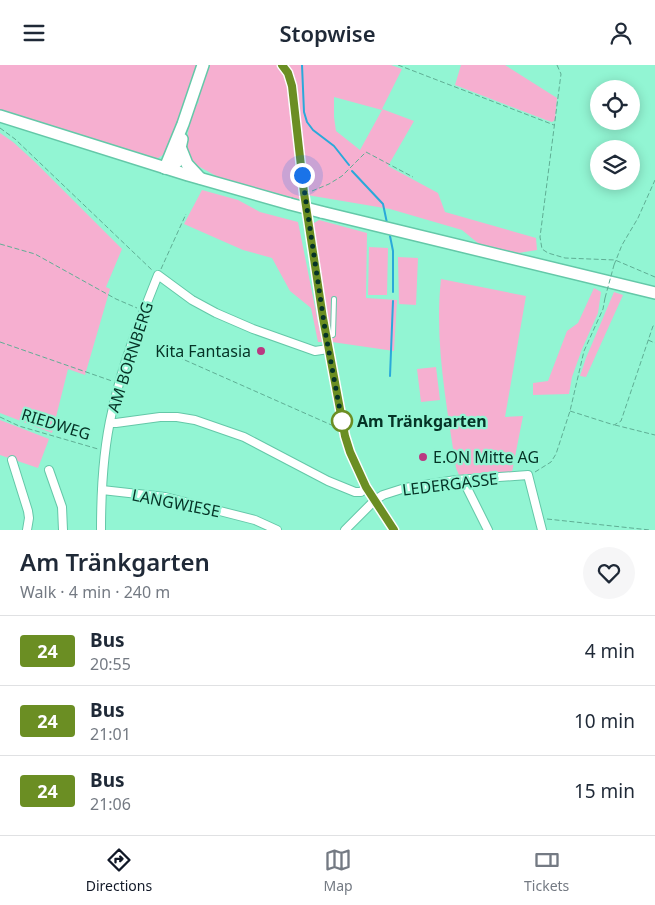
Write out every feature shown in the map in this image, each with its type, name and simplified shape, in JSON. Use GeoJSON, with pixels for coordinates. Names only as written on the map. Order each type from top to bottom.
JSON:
{"type":"FeatureCollection","features":[{"type":"Feature","properties":{"kind":"main road"},"geometry":{"type":"LineString","coordinates":[[165,168],[184,124],[203,65]]}},
{"type":"Feature","properties":{"kind":"main road"},"geometry":{"type":"LineString","coordinates":[[0,116],[201,179],[290,204],[655,293]]}},
{"type":"Feature","properties":{"kind":"main road"},"geometry":{"type":"LineString","coordinates":[[165,168],[177,163],[184,124]]}},
{"type":"Feature","properties":{"kind":"main road"},"geometry":{"type":"LineString","coordinates":[[181,149],[187,164],[201,179]]}},
{"type":"Feature","properties":{"kind":"street"},"geometry":{"type":"LineString","coordinates":[[282,65],[288,73],[292,86],[304,193],[328,349],[344,428],[350,452],[366,487],[394,530]]}},
{"type":"Feature","properties":{"kind":"street"},"geometry":{"type":"LineString","coordinates":[[158,275],[192,300],[216,313],[253,329],[315,351],[328,349]]}},
{"type":"Feature","properties":{"kind":"street","name":"AM BORNBERG"},"geometry":{"type":"LineString","coordinates":[[101,530],[102,490],[110,423],[120,384],[158,275]]}},
{"type":"Feature","properties":{"kind":"street"},"geometry":{"type":"LineString","coordinates":[[110,423],[160,417],[195,420],[235,433],[333,483],[355,492],[361,492],[366,487]]}},
{"type":"Feature","properties":{"kind":"street"},"geometry":{"type":"LineString","coordinates":[[12,460],[28,511],[27,530]]}},
{"type":"Feature","properties":{"kind":"street"},"geometry":{"type":"LineString","coordinates":[[49,470],[62,507],[63,530]]}},
{"type":"Feature","properties":{"kind":"street"},"geometry":{"type":"LineString","coordinates":[[528,475],[542,530]]}},
{"type":"Feature","properties":{"kind":"street","name":"LEDERGASSE"},"geometry":{"type":"LineString","coordinates":[[345,530],[383,495],[405,488],[465,480],[528,475]]}},
{"type":"Feature","properties":{"kind":"street"},"geometry":{"type":"LineString","coordinates":[[465,480],[466,486],[488,530]]}},
{"type":"Feature","properties":{"kind":"street","name":"LANGWIESE"},"geometry":{"type":"LineString","coordinates":[[102,490],[166,497],[255,520],[277,530]]}},
{"type":"Feature","properties":{"kind":"lane"},"geometry":{"type":"LineString","coordinates":[[326,336],[333,335],[334,299]]}},
{"type":"Feature","properties":{"kind":"path"},"geometry":{"type":"LineString","coordinates":[[398,65],[555,125]]}},
{"type":"Feature","properties":{"kind":"path"},"geometry":{"type":"LineString","coordinates":[[557,65],[561,74],[540,237],[542,249],[548,253],[565,258],[615,260],[655,277]]}},
{"type":"Feature","properties":{"kind":"path"},"geometry":{"type":"LineString","coordinates":[[0,129],[15,139],[158,275],[186,214]]}},
{"type":"Feature","properties":{"kind":"path"},"geometry":{"type":"LineString","coordinates":[[304,193],[317,190],[342,176],[366,152],[413,177]]}},
{"type":"Feature","properties":{"kind":"path"},"geometry":{"type":"LineString","coordinates":[[528,475],[545,468],[551,462],[558,449],[570,411],[584,351],[603,309],[615,260],[638,218],[655,180]]}},
{"type":"Feature","properties":{"kind":"path"},"geometry":{"type":"LineString","coordinates":[[0,245],[35,254],[116,299],[144,311]]}},
{"type":"Feature","properties":{"kind":"path"},"geometry":{"type":"LineString","coordinates":[[614,425],[621,421],[647,340],[655,325]]}},
{"type":"Feature","properties":{"kind":"path"},"geometry":{"type":"LineString","coordinates":[[647,340],[655,343]]}},
{"type":"Feature","properties":{"kind":"path"},"geometry":{"type":"LineString","coordinates":[[0,342],[120,384]]}},
{"type":"Feature","properties":{"kind":"path"},"geometry":{"type":"LineString","coordinates":[[178,357],[329,425],[344,428]]}},
{"type":"Feature","properties":{"kind":"path"},"geometry":{"type":"LineString","coordinates":[[570,411],[614,425],[655,435]]}},
{"type":"Feature","properties":{"kind":"path","name":"RIEDWEG"},"geometry":{"type":"LineString","coordinates":[[0,417],[19,426],[50,436],[106,451]]}},
{"type":"Feature","properties":{"kind":"path"},"geometry":{"type":"LineString","coordinates":[[539,519],[566,520],[650,530]]}},
{"type":"Feature","properties":{"kind":"shaded area"},"geometry":{"type":"Polygon","coordinates":[[[0,65],[197,65],[187,98],[166,153],[155,160],[0,111],[0,65]]]}},
{"type":"Feature","properties":{"kind":"shaded area"},"geometry":{"type":"Polygon","coordinates":[[[210,65],[278,65],[288,90],[292,108],[301,200],[220,178],[198,166],[188,155],[186,144],[192,111],[199,102],[197,98],[210,65]]]}},
{"type":"Feature","properties":{"kind":"shaded area"},"geometry":{"type":"Polygon","coordinates":[[[286,65],[391,65],[402,69],[382,109],[414,121],[388,166],[438,193],[445,212],[536,238],[537,250],[518,253],[479,244],[462,230],[390,209],[307,195],[296,85],[291,71],[286,65]],[[334,97],[336,131],[360,150],[382,110],[334,97]]]}},
{"type":"Feature","properties":{"kind":"shaded area"},"geometry":{"type":"Polygon","coordinates":[[[461,65],[505,65],[557,98],[555,120],[552,122],[546,120],[455,85],[461,65]]]}},
{"type":"Feature","properties":{"kind":"shaded area"},"geometry":{"type":"Polygon","coordinates":[[[0,133],[35,162],[122,249],[106,287],[110,289],[85,375],[68,369],[52,433],[0,413],[0,133]]]}},
{"type":"Feature","properties":{"kind":"shaded area"},"geometry":{"type":"Polygon","coordinates":[[[202,190],[238,200],[260,212],[298,222],[322,342],[318,342],[311,308],[290,291],[272,258],[243,250],[184,224],[202,190]]]}},
{"type":"Feature","properties":{"kind":"shaded area"},"geometry":{"type":"Polygon","coordinates":[[[319,220],[367,233],[366,298],[397,300],[394,351],[332,342],[311,230],[314,223],[319,220]]]}},
{"type":"Feature","properties":{"kind":"shaded area"},"geometry":{"type":"Polygon","coordinates":[[[369,247],[388,248],[387,295],[368,295],[369,247]]]}},
{"type":"Feature","properties":{"kind":"shaded area"},"geometry":{"type":"Polygon","coordinates":[[[398,257],[418,258],[416,305],[399,304],[398,257]]]}},
{"type":"Feature","properties":{"kind":"shaded area"},"geometry":{"type":"Polygon","coordinates":[[[441,279],[526,296],[505,417],[523,416],[512,472],[459,475],[456,468],[440,350],[439,303],[441,279]]]}},
{"type":"Feature","properties":{"kind":"shaded area"},"geometry":{"type":"Polygon","coordinates":[[[594,288],[601,292],[598,313],[582,349],[572,377],[569,394],[533,395],[533,383],[548,381],[567,331],[578,323],[594,288]]]}},
{"type":"Feature","properties":{"kind":"shaded area"},"geometry":{"type":"Polygon","coordinates":[[[614,292],[623,295],[586,377],[580,376],[586,358],[614,292]]]}},
{"type":"Feature","properties":{"kind":"shaded area"},"geometry":{"type":"Polygon","coordinates":[[[436,367],[440,400],[421,402],[417,369],[436,367]]]}},
{"type":"Feature","properties":{"kind":"shaded area"},"geometry":{"type":"Polygon","coordinates":[[[0,420],[49,439],[38,468],[0,455],[0,420]]]}},
{"type":"Feature","properties":{"kind":"waterway"},"geometry":{"type":"LineString","coordinates":[[302,65],[304,112],[307,122],[313,130],[334,146],[349,165]]}},
{"type":"Feature","properties":{"kind":"waterway"},"geometry":{"type":"LineString","coordinates":[[352,171],[383,204],[387,223]]}},
{"type":"Feature","properties":{"kind":"waterway"},"geometry":{"type":"LineString","coordinates":[[390,236],[393,251],[393,292]]}},
{"type":"Feature","properties":{"kind":"waterway"},"geometry":{"type":"LineString","coordinates":[[390,376],[393,301]]}},
{"type":"Feature","properties":{"kind":"bus line","name":"24"},"geometry":{"type":"LineString","coordinates":[[282,65],[288,73],[292,86],[304,193],[326,336],[347,443],[366,487],[390,521],[394,530]]}},
{"type":"Feature","properties":{"kind":"place","name":"Kita Fantasia"},"geometry":{"type":"Point","coordinates":[261,351]}},
{"type":"Feature","properties":{"kind":"place","name":"Am Tränkgarten"},"geometry":{"type":"Point","coordinates":[342,421]}},
{"type":"Feature","properties":{"kind":"place","name":"E.ON Mitte AG"},"geometry":{"type":"Point","coordinates":[423,457]}},
{"type":"Feature","properties":{"kind":"route"},"geometry":{"type":"LineString","coordinates":[[302,175],[326,336],[342,421]]}}]}
